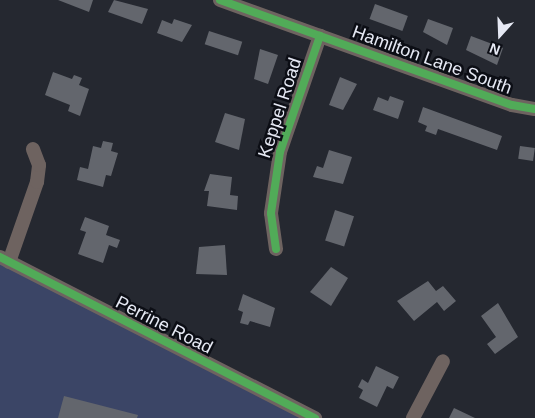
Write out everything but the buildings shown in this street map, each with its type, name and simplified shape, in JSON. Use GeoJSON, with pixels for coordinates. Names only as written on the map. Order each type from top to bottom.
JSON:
{"type":"FeatureCollection","features":[{"type":"Feature","properties":{"kind":"street","name":"Hamilton Lane South"},"geometry":{"type":"LineString","coordinates":[[220,0],[512,105],[535,108]]}},
{"type":"Feature","properties":{"kind":"street","name":"Keppel Road"},"geometry":{"type":"LineString","coordinates":[[276,249],[271,214],[280,152],[320,36]]}},
{"type":"Feature","properties":{"kind":"street"},"geometry":{"type":"LineString","coordinates":[[5,259],[37,182],[39,165],[33,149]]}},
{"type":"Feature","properties":{"kind":"street","name":"Perrine Road"},"geometry":{"type":"LineString","coordinates":[[5,259],[316,418]]}},
{"type":"Feature","properties":{"kind":"street"},"geometry":{"type":"LineString","coordinates":[[413,418],[443,361]]}},
{"type":"Feature","properties":{"kind":"shaded area"},"geometry":{"type":"Polygon","coordinates":[[[0,258],[306,418],[0,418],[0,258]]]}},
{"type":"Feature","properties":{"kind":"cycle path"},"geometry":{"type":"LineString","coordinates":[[220,0],[512,105],[535,109]]}},
{"type":"Feature","properties":{"kind":"cycle path"},"geometry":{"type":"LineString","coordinates":[[276,249],[271,213],[280,152],[320,36]]}},
{"type":"Feature","properties":{"kind":"cycle path"},"geometry":{"type":"LineString","coordinates":[[0,257],[315,418]]}}]}
